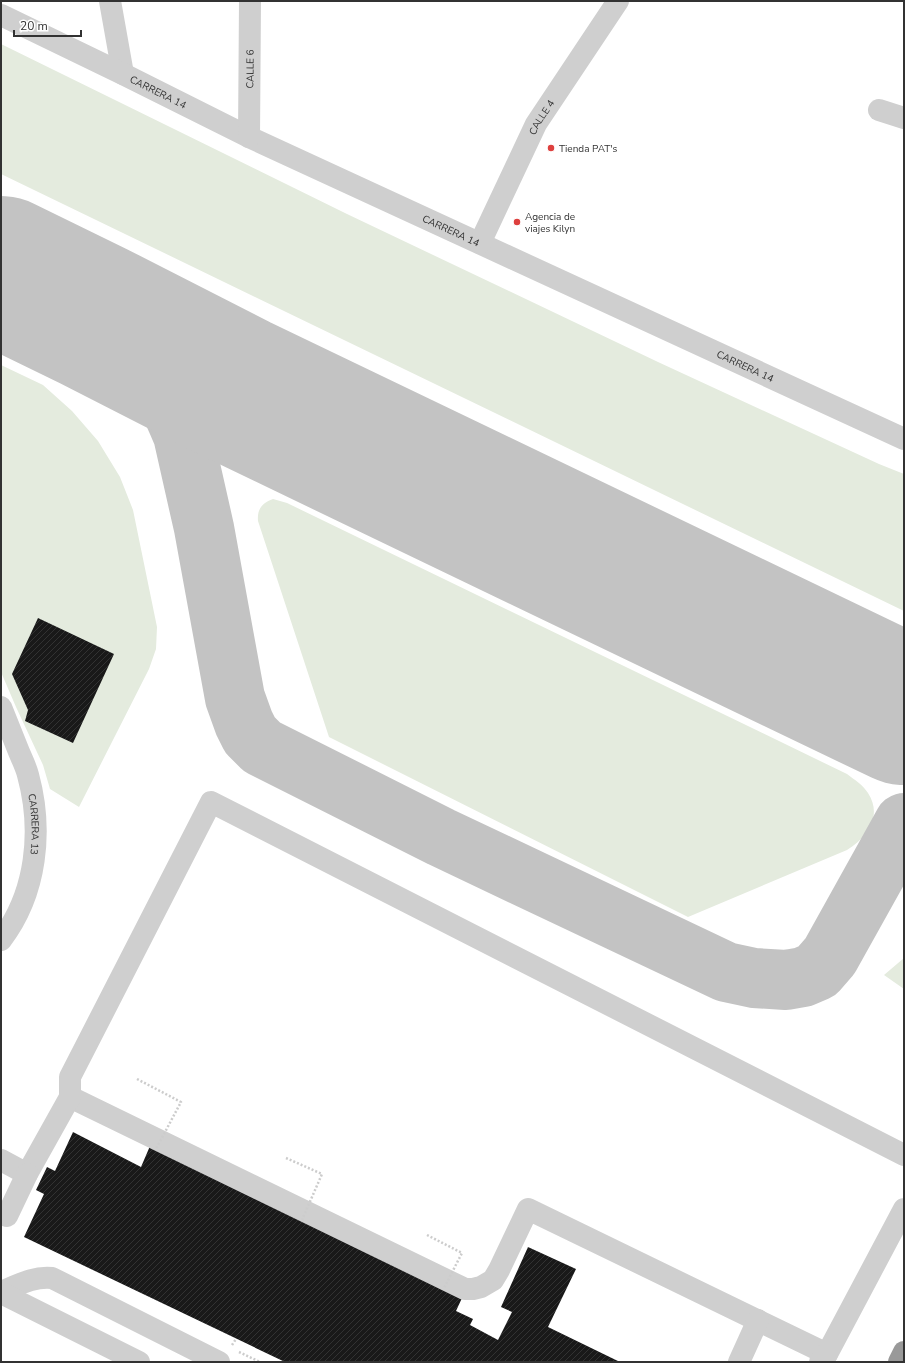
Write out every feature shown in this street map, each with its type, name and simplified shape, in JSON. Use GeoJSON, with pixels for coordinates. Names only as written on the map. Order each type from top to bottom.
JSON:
{"type":"FeatureCollection","features":[{"type":"Feature","properties":{"kind":"highway"},"geometry":{"type":"LineString","coordinates":[[899,1362],[904,1352]]}},
{"type":"Feature","properties":{"kind":"street"},"geometry":{"type":"LineString","coordinates":[[110,1],[123,74]]}},
{"type":"Feature","properties":{"kind":"street","name":"CALLE 6"},"geometry":{"type":"LineString","coordinates":[[249,137],[250,1]]}},
{"type":"Feature","properties":{"kind":"street","name":"CALLE 4"},"geometry":{"type":"LineString","coordinates":[[480,243],[536,124],[615,2]]}},
{"type":"Feature","properties":{"kind":"street","name":"CARRERA 14"},"geometry":{"type":"LineString","coordinates":[[1,15],[249,137],[904,439]]}},
{"type":"Feature","properties":{"kind":"street"},"geometry":{"type":"LineString","coordinates":[[879,110],[904,118]]}},
{"type":"Feature","properties":{"kind":"street","name":"CARRERA 13"},"geometry":{"type":"LineString","coordinates":[[1,707],[28,774],[36,825],[36,849],[31,875],[23,901],[1,940]]}},
{"type":"Feature","properties":{"kind":"street"},"geometry":{"type":"LineString","coordinates":[[7,1216],[27,1174],[70,1097],[70,1077],[211,802],[904,1155]]}},
{"type":"Feature","properties":{"kind":"street"},"geometry":{"type":"LineString","coordinates":[[70,1097],[464,1289],[474,1289],[493,1280],[528,1209],[758,1320],[824,1359],[904,1209]]}},
{"type":"Feature","properties":{"kind":"street"},"geometry":{"type":"LineString","coordinates":[[1,1160],[27,1174]]}},
{"type":"Feature","properties":{"kind":"street"},"geometry":{"type":"LineString","coordinates":[[1,1292],[34,1279],[43,1277],[52,1278],[220,1362]]}},
{"type":"Feature","properties":{"kind":"street"},"geometry":{"type":"LineString","coordinates":[[1,1292],[139,1362]]}},
{"type":"Feature","properties":{"kind":"street"},"geometry":{"type":"LineString","coordinates":[[739,1362],[758,1320]]}},
{"type":"Feature","properties":{"kind":"path"},"geometry":{"type":"LineString","coordinates":[[138,1079],[181,1102],[156,1149]]}},
{"type":"Feature","properties":{"kind":"path"},"geometry":{"type":"LineString","coordinates":[[286,1158],[322,1174],[302,1220]]}},
{"type":"Feature","properties":{"kind":"path"},"geometry":{"type":"LineString","coordinates":[[427,1235],[462,1253],[444,1288]]}},
{"type":"Feature","properties":{"kind":"shaded area"},"geometry":{"type":"Polygon","coordinates":[[[1,44],[347,214],[658,362],[879,464],[904,474],[904,611],[1,174],[1,44]]]}},
{"type":"Feature","properties":{"kind":"shaded area"},"geometry":{"type":"Polygon","coordinates":[[[1,365],[43,385],[72,411],[98,441],[120,477],[133,510],[157,627],[156,649],[149,669],[79,807],[50,789],[43,765],[1,672],[1,365]]]}},
{"type":"Feature","properties":{"kind":"shaded area"},"geometry":{"type":"Polygon","coordinates":[[[273,499],[287,503],[847,774],[859,783],[868,793],[874,810],[871,826],[861,839],[847,850],[688,917],[329,737],[258,521],[258,513],[261,507],[266,502],[273,499]]]}},
{"type":"Feature","properties":{"kind":"shaded area"},"geometry":{"type":"Polygon","coordinates":[[[904,958],[904,989],[884,975],[904,958]]]}},
{"type":"Feature","properties":{"kind":"building"},"geometry":{"type":"Polygon","coordinates":[[[38,618],[114,654],[73,743],[25,721],[28,710],[12,674],[38,618]]]}},
{"type":"Feature","properties":{"kind":"building"},"geometry":{"type":"Polygon","coordinates":[[[73,1132],[141,1167],[150,1146],[462,1298],[456,1311],[473,1319],[470,1325],[498,1340],[512,1312],[501,1307],[528,1247],[576,1269],[548,1327],[620,1362],[285,1362],[24,1237],[44,1194],[36,1190],[47,1167],[55,1171],[73,1132]]]}},
{"type":"Feature","properties":{"kind":"taxiway"},"geometry":{"type":"LineString","coordinates":[[93,316],[127,345],[145,364],[162,389],[183,435]]}},
{"type":"Feature","properties":{"kind":"taxiway"},"geometry":{"type":"LineString","coordinates":[[236,389],[205,398],[196,407],[188,420],[183,435],[204,528],[235,698],[250,735],[262,747],[441,837],[726,972],[754,978],[786,980],[803,977],[817,971],[830,956],[904,823]]}},
{"type":"Feature","properties":{"kind":"taxiway"},"geometry":{"type":"LineString","coordinates":[[892,704],[904,724]]}},
{"type":"Feature","properties":{"kind":"runway"},"geometry":{"type":"LineString","coordinates":[[1,271],[236,389],[904,710]]}},
{"type":"Feature","properties":{"kind":"place","name":"Tienda PAT's"},"geometry":{"type":"Point","coordinates":[551,148]}},
{"type":"Feature","properties":{"kind":"place","name":"Agencia de viajes Kilyn"},"geometry":{"type":"Point","coordinates":[517,222]}}]}
